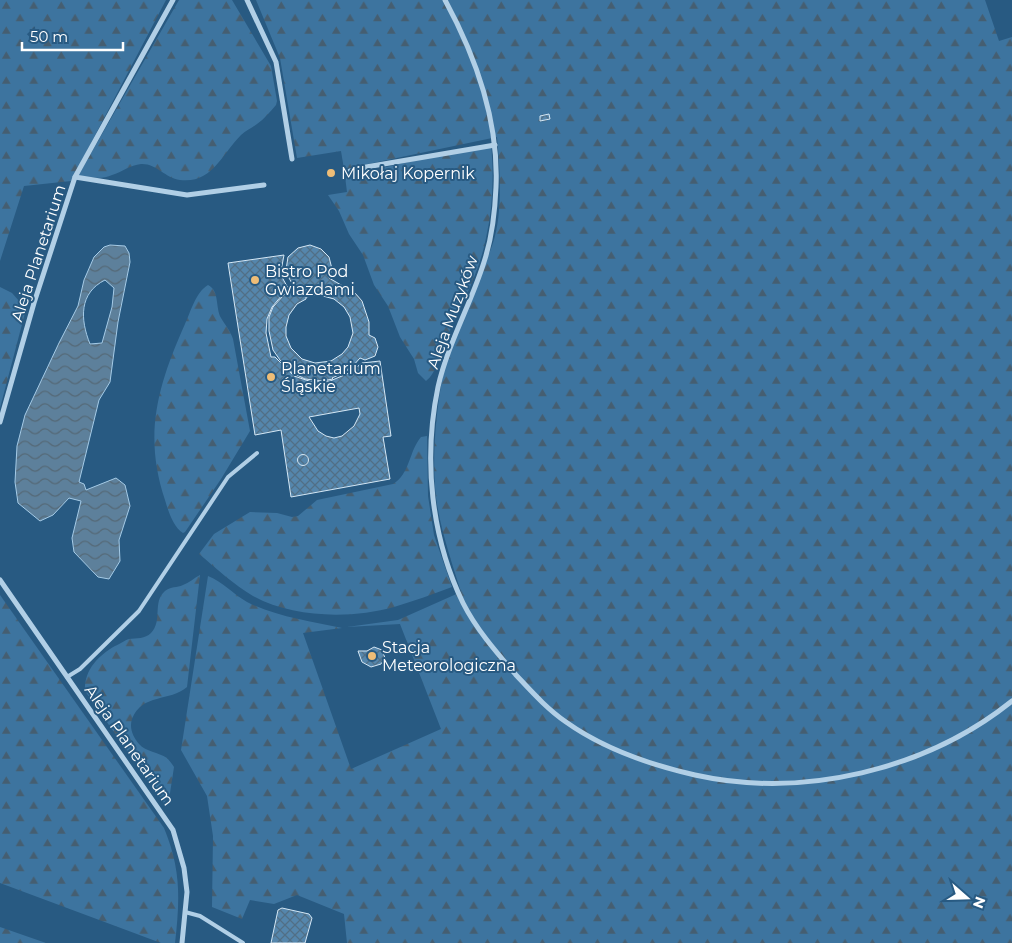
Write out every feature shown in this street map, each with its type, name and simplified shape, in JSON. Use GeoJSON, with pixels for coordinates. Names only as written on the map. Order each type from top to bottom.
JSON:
{"type":"FeatureCollection","features":[{"type":"Feature","properties":{"kind":"street","name":"Aleja Planetarium"},"geometry":{"type":"LineString","coordinates":[[0,422],[34,302],[75,177],[173,0]]}},
{"type":"Feature","properties":{"kind":"street"},"geometry":{"type":"LineString","coordinates":[[247,0],[276,62],[292,159]]}},
{"type":"Feature","properties":{"kind":"street","name":"Aleja Muzyków"},"geometry":{"type":"LineString","coordinates":[[445,0],[465,39],[480,76],[494,145],[496,188],[490,239],[481,270],[449,348],[438,387],[431,444],[432,492],[440,535],[449,567],[464,605],[491,646],[535,696],[578,730],[638,758],[664,767],[721,780],[763,782],[827,779],[874,770],[903,761],[949,742],[980,724],[1012,701]]}},
{"type":"Feature","properties":{"kind":"street"},"geometry":{"type":"LineString","coordinates":[[350,171],[494,145]]}},
{"type":"Feature","properties":{"kind":"street"},"geometry":{"type":"LineString","coordinates":[[75,177],[187,195],[264,185]]}},
{"type":"Feature","properties":{"kind":"street","name":"Aleja Planetarium"},"geometry":{"type":"LineString","coordinates":[[0,580],[174,830],[184,868],[187,892],[182,943]]}},
{"type":"Feature","properties":{"kind":"lane"},"geometry":{"type":"LineString","coordinates":[[67,677],[80,669],[139,611],[228,476],[257,452]]}},
{"type":"Feature","properties":{"kind":"lane"},"geometry":{"type":"LineString","coordinates":[[186,912],[200,916],[243,943]]}},
{"type":"Feature","properties":{"kind":"green space"},"geometry":{"type":"Polygon","coordinates":[[[0,0],[166,0],[71,181],[24,186],[0,261],[0,0]]]}},
{"type":"Feature","properties":{"kind":"green space"},"geometry":{"type":"Polygon","coordinates":[[[179,0],[232,0],[271,66],[277,101],[276,105],[262,120],[241,135],[208,173],[200,177],[191,180],[175,179],[146,164],[133,166],[108,177],[78,176],[179,0]]]}},
{"type":"Feature","properties":{"kind":"green space"},"geometry":{"type":"Polygon","coordinates":[[[256,0],[985,0],[999,41],[1012,37],[1012,943],[347,943],[344,914],[297,895],[274,904],[250,900],[242,919],[212,907],[213,836],[207,796],[181,750],[208,576],[247,602],[258,607],[294,618],[342,628],[303,633],[351,769],[441,729],[400,624],[347,627],[398,620],[461,592],[444,537],[437,504],[434,467],[436,424],[446,362],[455,332],[493,243],[499,205],[500,177],[497,137],[344,169],[341,151],[297,158],[280,58],[256,0]]]}},
{"type":"Feature","properties":{"kind":"green space"},"geometry":{"type":"Polygon","coordinates":[[[491,144],[493,179],[488,226],[483,251],[474,278],[445,341],[436,368],[426,381],[418,373],[414,359],[400,337],[388,306],[374,285],[363,255],[349,234],[339,211],[328,195],[347,192],[345,176],[491,144]]]}},
{"type":"Feature","properties":{"kind":"green space"},"geometry":{"type":"Polygon","coordinates":[[[208,285],[216,295],[219,314],[233,339],[250,431],[221,479],[183,533],[176,527],[171,518],[158,476],[155,453],[157,410],[161,389],[175,346],[197,297],[208,285]]]}},
{"type":"Feature","properties":{"kind":"green space"},"geometry":{"type":"Polygon","coordinates":[[[0,287],[12,293],[26,309],[0,408],[0,287]]]}},
{"type":"Feature","properties":{"kind":"green space"},"geometry":{"type":"Polygon","coordinates":[[[427,436],[428,496],[434,535],[452,587],[401,605],[377,611],[341,615],[304,612],[286,609],[253,596],[232,582],[199,554],[214,534],[250,512],[298,516],[317,500],[393,484],[403,474],[421,437],[427,436]]]}},
{"type":"Feature","properties":{"kind":"green space"},"geometry":{"type":"Polygon","coordinates":[[[200,575],[187,687],[173,695],[149,701],[142,705],[131,722],[132,732],[139,744],[145,749],[167,758],[174,767],[170,793],[164,803],[85,691],[85,683],[93,664],[103,654],[127,640],[144,637],[151,633],[155,628],[161,595],[165,591],[181,586],[200,575]]]}},
{"type":"Feature","properties":{"kind":"green space"},"geometry":{"type":"Polygon","coordinates":[[[0,595],[164,828],[174,857],[178,884],[175,943],[161,943],[0,883],[0,595]]]}},
{"type":"Feature","properties":{"kind":"green space"},"geometry":{"type":"Polygon","coordinates":[[[0,927],[46,943],[0,943],[0,927]]]}},
{"type":"Feature","properties":{"kind":"water"},"geometry":{"type":"Polygon","coordinates":[[[110,245],[125,246],[129,253],[130,262],[118,322],[110,382],[99,400],[79,482],[84,484],[86,490],[116,478],[125,485],[130,506],[119,540],[120,561],[109,579],[98,577],[74,552],[72,538],[81,501],[69,498],[53,515],[40,521],[18,503],[15,482],[17,446],[25,415],[78,306],[84,280],[94,257],[104,247],[110,245]],[[105,280],[96,285],[86,299],[83,316],[90,344],[102,343],[112,307],[114,288],[105,280]]]}},
{"type":"Feature","properties":{"kind":"building"},"geometry":{"type":"Polygon","coordinates":[[[549,114],[550,119],[540,121],[540,116],[549,114]]]}},
{"type":"Feature","properties":{"kind":"building","name":"Planetarium Śląskie"},"geometry":{"type":"Polygon","coordinates":[[[310,245],[321,249],[329,257],[332,269],[329,278],[355,293],[362,301],[369,322],[369,335],[375,338],[378,347],[375,356],[365,360],[360,358],[352,367],[333,379],[322,381],[305,379],[291,372],[273,350],[269,331],[269,317],[273,307],[293,285],[286,270],[288,257],[298,248],[310,245]],[[322,294],[306,297],[306,299],[297,304],[289,315],[286,327],[286,336],[291,348],[302,359],[315,363],[331,361],[342,354],[348,347],[353,333],[350,317],[344,307],[334,299],[322,294]]]}},
{"type":"Feature","properties":{"kind":"building","name":"Planetarium Śląskie"},"geometry":{"type":"Polygon","coordinates":[[[284,255],[281,271],[288,288],[272,307],[267,319],[266,333],[271,357],[275,357],[294,376],[312,382],[330,381],[349,373],[362,363],[380,361],[391,436],[383,437],[390,479],[291,497],[281,430],[255,435],[228,263],[284,255]],[[359,408],[309,417],[318,431],[334,438],[342,436],[354,426],[360,414],[359,408]]]}},
{"type":"Feature","properties":{"kind":"building"},"geometry":{"type":"Polygon","coordinates":[[[303,454],[309,460],[303,466],[297,460],[303,454]]]}},
{"type":"Feature","properties":{"kind":"building","name":"Stacja Meteorologiczna"},"geometry":{"type":"Polygon","coordinates":[[[374,647],[382,650],[385,658],[381,664],[371,667],[362,662],[358,651],[367,651],[374,647]]]}},
{"type":"Feature","properties":{"kind":"building"},"geometry":{"type":"Polygon","coordinates":[[[282,908],[309,914],[312,918],[305,943],[271,943],[278,910],[282,908]]]}},
{"type":"Feature","properties":{"kind":"place","name":"Mikołaj Kopernik"},"geometry":{"type":"Point","coordinates":[331,173]}},
{"type":"Feature","properties":{"kind":"place","name":"Bistro Pod Gwiazdami"},"geometry":{"type":"Point","coordinates":[255,280]}},
{"type":"Feature","properties":{"kind":"place","name":"Planetarium Śląskie"},"geometry":{"type":"Point","coordinates":[271,377]}},
{"type":"Feature","properties":{"kind":"place","name":"Stacja Meteorologiczna"},"geometry":{"type":"Point","coordinates":[372,656]}}]}
